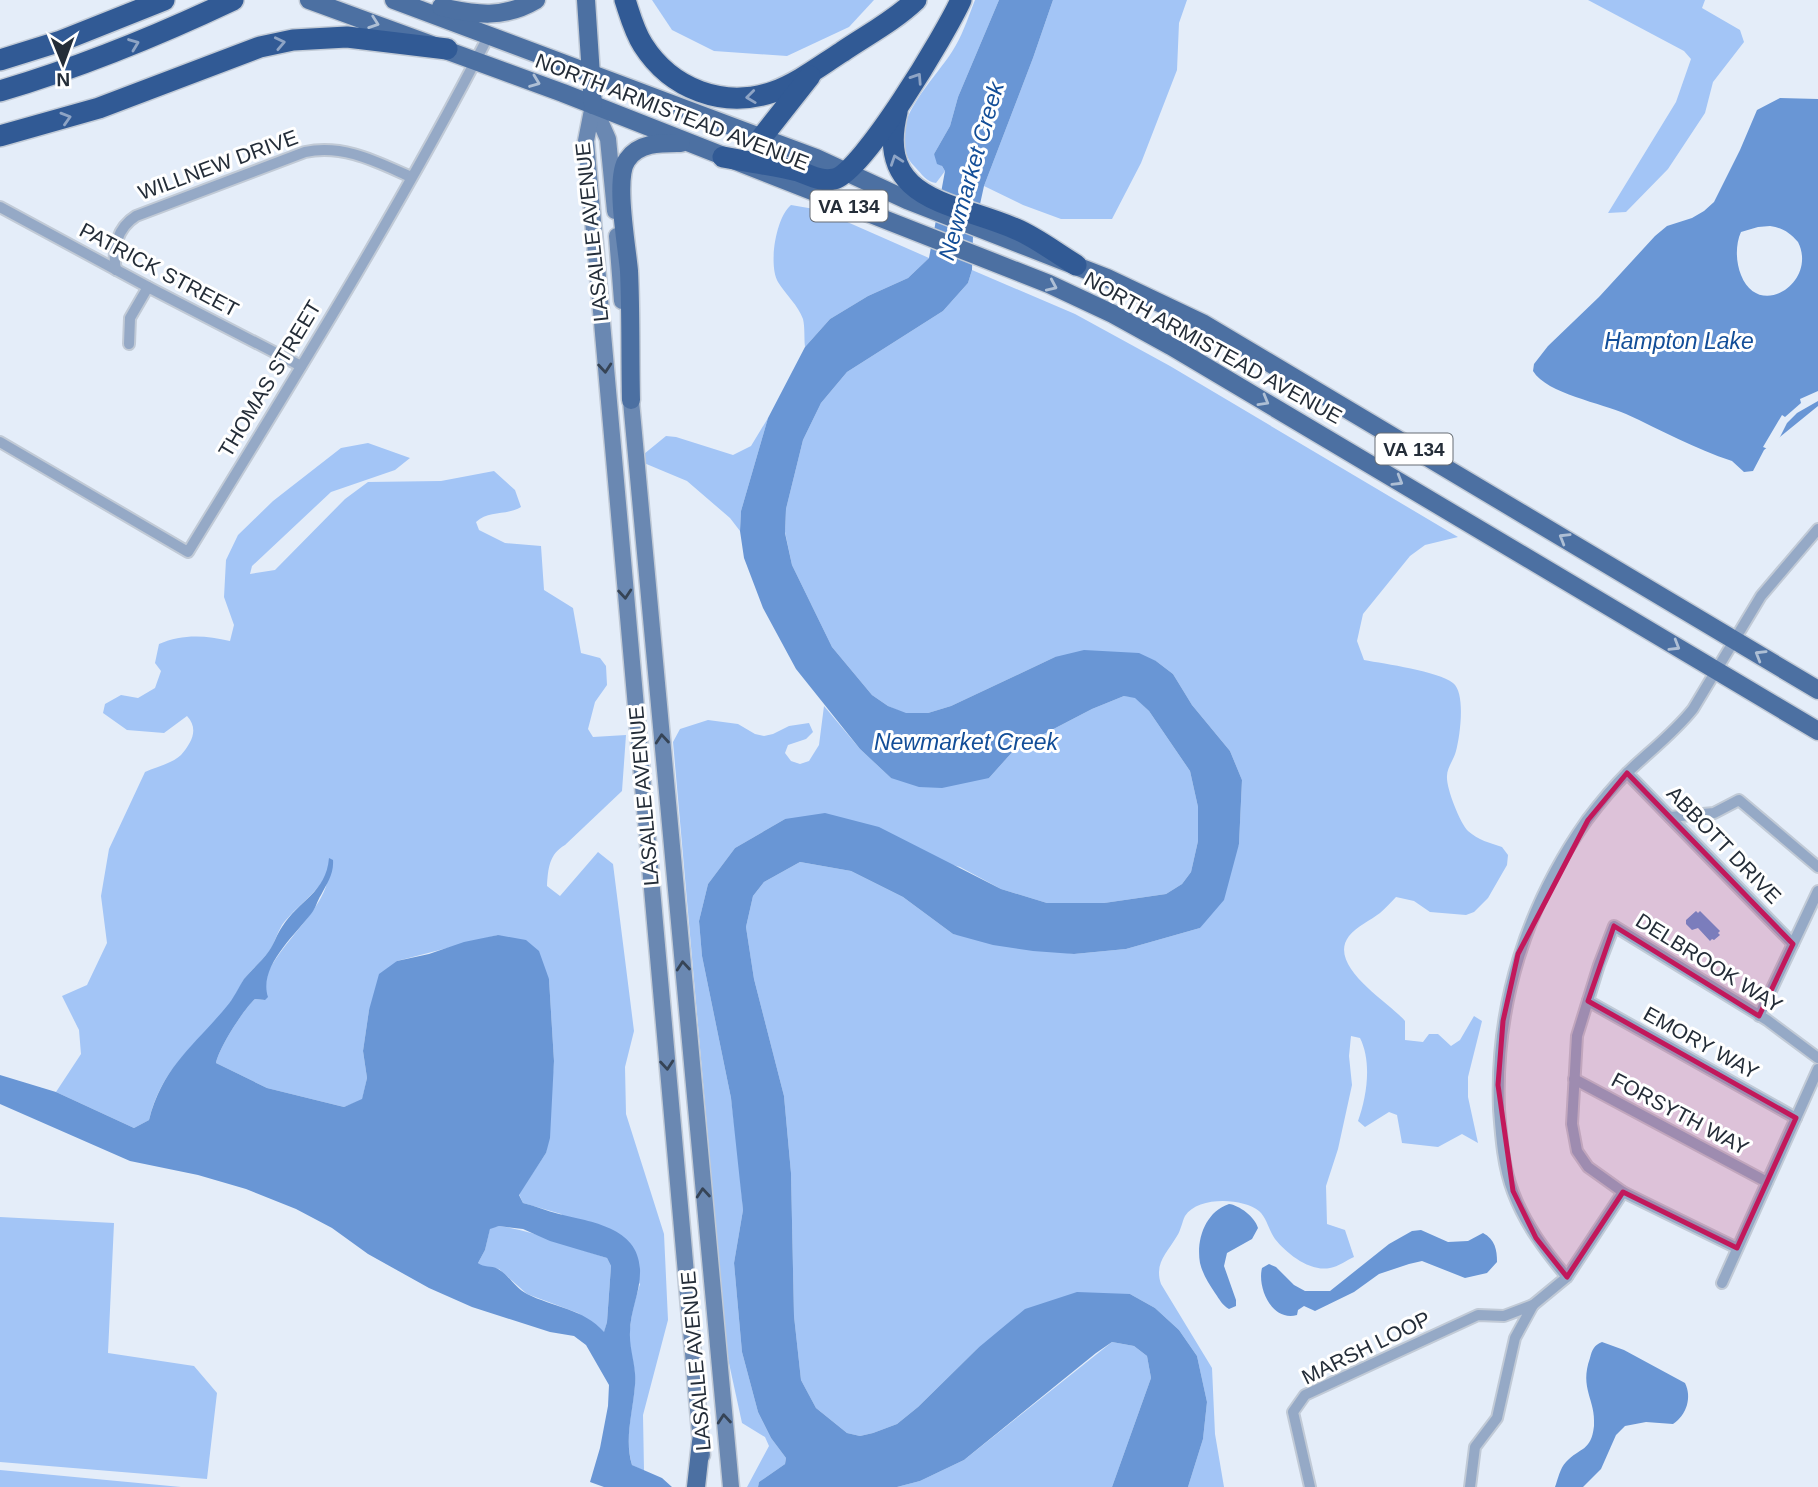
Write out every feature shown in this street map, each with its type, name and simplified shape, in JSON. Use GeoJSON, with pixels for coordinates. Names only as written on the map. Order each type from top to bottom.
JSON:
{"type":"FeatureCollection","features":[{"type":"Feature","properties":{"kind":"highway"},"geometry":{"type":"LineString","coordinates":[[0,60],[72,37],[164,0]]}},
{"type":"Feature","properties":{"kind":"highway"},"geometry":{"type":"LineString","coordinates":[[625,0],[643,44],[663,69],[687,87],[704,94],[741,98],[762,95],[814,72],[900,15],[916,0]]}},
{"type":"Feature","properties":{"kind":"highway"},"geometry":{"type":"LineString","coordinates":[[723,157],[797,171],[824,180],[840,177],[847,172],[898,107],[938,45],[961,0]]}},
{"type":"Feature","properties":{"kind":"highway"},"geometry":{"type":"LineString","coordinates":[[0,91],[147,39],[226,3]]}},
{"type":"Feature","properties":{"kind":"highway"},"geometry":{"type":"LineString","coordinates":[[0,136],[99,108],[260,47],[293,40],[347,37],[447,48]]}},
{"type":"Feature","properties":{"kind":"highway"},"geometry":{"type":"LineString","coordinates":[[762,138],[814,72]]}},
{"type":"Feature","properties":{"kind":"highway"},"geometry":{"type":"LineString","coordinates":[[898,107],[892,130],[894,158],[913,188],[930,202],[1000,229],[1018,230],[1076,265]]}},
{"type":"Feature","properties":{"kind":"main road","name":"NORTH ARMISTEAD AVENUE"},"geometry":{"type":"LineString","coordinates":[[309,0],[447,48],[989,260],[1102,309],[1171,346],[1818,731]]}},
{"type":"Feature","properties":{"kind":"main road","name":"NORTH ARMISTEAD AVENUE"},"geometry":{"type":"LineString","coordinates":[[396,0],[930,202]]}},
{"type":"Feature","properties":{"kind":"main road"},"geometry":{"type":"LineString","coordinates":[[396,0],[477,15],[492,15],[520,8],[536,0]]}},
{"type":"Feature","properties":{"kind":"main road","name":"LASALLE AVENUE"},"geometry":{"type":"LineString","coordinates":[[586,0],[593,105],[586,141],[587,155],[705,1487]]}},
{"type":"Feature","properties":{"kind":"main road","name":"LASALLE AVENUE"},"geometry":{"type":"LineString","coordinates":[[593,105],[608,139],[731,1487]]}},
{"type":"Feature","properties":{"kind":"main road"},"geometry":{"type":"LineString","coordinates":[[631,400],[629,270],[622,196],[623,169],[629,157],[643,147],[654,144],[690,144]]}},
{"type":"Feature","properties":{"kind":"main road","name":"NORTH ARMISTEAD AVENUE"},"geometry":{"type":"LineString","coordinates":[[1076,265],[1204,324],[1818,690]]}},
{"type":"Feature","properties":{"kind":"main road"},"geometry":{"type":"LineString","coordinates":[[696,1487],[701,1443]]}},
{"type":"Feature","properties":{"kind":"street","name":"THOMAS STREET"},"geometry":{"type":"LineString","coordinates":[[0,442],[188,552],[301,366],[411,177],[489,35]]}},
{"type":"Feature","properties":{"kind":"street","name":"WILLNEW DRIVE"},"geometry":{"type":"LineString","coordinates":[[116,270],[114,254],[118,238],[125,224],[136,216],[305,152],[350,152],[411,177]]}},
{"type":"Feature","properties":{"kind":"street","name":"PATRICK STREET"},"geometry":{"type":"LineString","coordinates":[[0,206],[301,366]]}},
{"type":"Feature","properties":{"kind":"street"},"geometry":{"type":"LineString","coordinates":[[129,344],[130,318],[148,287]]}},
{"type":"Feature","properties":{"kind":"street"},"geometry":{"type":"LineString","coordinates":[[1567,1277],[1536,1238],[1522,1213],[1506,1167],[1498,1085],[1503,1021],[1518,954],[1553,878],[1588,820],[1627,773],[1681,725],[1766,588],[1818,529]]}},
{"type":"Feature","properties":{"kind":"street","name":"ABBOTT DRIVE"},"geometry":{"type":"LineString","coordinates":[[1627,773],[1793,944]]}},
{"type":"Feature","properties":{"kind":"street"},"geometry":{"type":"LineString","coordinates":[[1670,817],[1714,813],[1739,800],[1818,867]]}},
{"type":"Feature","properties":{"kind":"street"},"geometry":{"type":"LineString","coordinates":[[1759,1016],[1818,891]]}},
{"type":"Feature","properties":{"kind":"street","name":"DELBROOK WAY"},"geometry":{"type":"LineString","coordinates":[[1588,1002],[1614,926],[1759,1016],[1818,1058]]}},
{"type":"Feature","properties":{"kind":"street"},"geometry":{"type":"LineString","coordinates":[[1588,1002],[1577,1037],[1572,1124],[1577,1151],[1588,1167],[1623,1192],[1737,1248]]}},
{"type":"Feature","properties":{"kind":"street","name":"EMORY WAY"},"geometry":{"type":"LineString","coordinates":[[1588,1002],[1796,1118]]}},
{"type":"Feature","properties":{"kind":"street"},"geometry":{"type":"LineString","coordinates":[[1722,1283],[1818,1069]]}},
{"type":"Feature","properties":{"kind":"street","name":"FORSYTH WAY"},"geometry":{"type":"LineString","coordinates":[[1574,1079],[1767,1182]]}},
{"type":"Feature","properties":{"kind":"street","name":"MARSH LOOP"},"geometry":{"type":"LineString","coordinates":[[1310,1487],[1293,1412],[1305,1395],[1478,1315],[1504,1315],[1533,1305],[1567,1277],[1623,1192]]}},
{"type":"Feature","properties":{"kind":"street","name":"MARSH LOOP"},"geometry":{"type":"LineString","coordinates":[[1470,1487],[1475,1447],[1497,1418],[1515,1339],[1533,1305]]}},
{"type":"Feature","properties":{"kind":"highlighted area"},"geometry":{"type":"Polygon","coordinates":[[[1627,773],[1793,944],[1759,1016],[1614,926],[1588,1001],[1796,1118],[1737,1248],[1623,1192],[1567,1277],[1536,1238],[1513,1191],[1498,1085],[1503,1021],[1518,954],[1588,820],[1627,773]]]}},
{"type":"Feature","properties":{"kind":"shaded area"},"geometry":{"type":"Polygon","coordinates":[[[652,0],[874,0],[849,27],[787,56],[714,51],[672,30],[652,0]]]}},
{"type":"Feature","properties":{"kind":"shaded area"},"geometry":{"type":"Polygon","coordinates":[[[975,0],[999,0],[958,97],[950,126],[934,154],[945,171],[936,183],[929,181],[915,167],[905,152],[903,136],[914,104],[956,45],[975,0]]]}},
{"type":"Feature","properties":{"kind":"shaded area"},"geometry":{"type":"Polygon","coordinates":[[[1053,0],[1187,0],[1179,23],[1177,70],[1141,163],[1112,219],[1061,219],[1023,205],[984,186],[1053,0]]]}},
{"type":"Feature","properties":{"kind":"shaded area"},"geometry":{"type":"Polygon","coordinates":[[[1588,0],[1705,0],[1702,8],[1740,30],[1744,42],[1713,82],[1705,113],[1668,169],[1626,212],[1608,213],[1676,102],[1691,59],[1684,51],[1588,0]]]}},
{"type":"Feature","properties":{"kind":"shaded area"},"geometry":{"type":"Polygon","coordinates":[[[791,205],[820,210],[929,258],[908,278],[868,296],[830,319],[805,347],[803,319],[778,282],[774,264],[778,230],[791,205]]]}},
{"type":"Feature","properties":{"kind":"shaded area"},"geometry":{"type":"Polygon","coordinates":[[[972,270],[1075,314],[1170,366],[1458,537],[1425,545],[1410,556],[1363,614],[1357,641],[1364,660],[1436,675],[1453,683],[1457,688],[1461,705],[1460,726],[1456,751],[1447,773],[1449,789],[1468,831],[1484,841],[1502,847],[1508,855],[1507,865],[1488,898],[1474,912],[1466,915],[1430,912],[1414,901],[1396,897],[1380,913],[1352,932],[1344,948],[1346,959],[1363,983],[1405,1021],[1405,1040],[1423,1042],[1429,1034],[1438,1034],[1451,1046],[1460,1040],[1474,1016],[1482,1021],[1468,1077],[1468,1097],[1478,1143],[1462,1134],[1438,1147],[1402,1143],[1397,1115],[1389,1112],[1365,1127],[1358,1121],[1366,1090],[1366,1058],[1360,1038],[1351,1036],[1349,1056],[1352,1085],[1338,1149],[1326,1186],[1327,1224],[1345,1230],[1354,1257],[1330,1268],[1307,1265],[1280,1245],[1259,1211],[1243,1203],[1210,1202],[1191,1210],[1185,1216],[1178,1234],[1160,1264],[1159,1277],[1212,1368],[1215,1434],[1224,1487],[1188,1487],[1203,1439],[1207,1402],[1197,1356],[1179,1330],[1155,1308],[1130,1294],[978,1348],[897,1424],[873,1433],[860,1436],[847,1433],[816,1408],[801,1380],[794,1316],[791,1173],[784,1096],[754,979],[746,927],[753,896],[764,882],[800,862],[851,871],[903,897],[953,934],[1074,954],[1126,949],[1200,928],[1239,844],[1242,780],[1230,751],[1192,705],[1173,674],[1156,661],[1055,657],[951,706],[928,713],[906,714],[872,695],[832,647],[792,565],[785,532],[786,509],[803,440],[821,403],[847,372],[943,311],[968,283],[972,270]]]}},
{"type":"Feature","properties":{"kind":"shaded area"},"geometry":{"type":"Polygon","coordinates":[[[768,418],[741,511],[740,531],[730,518],[687,481],[644,463],[644,454],[666,436],[733,455],[751,446],[768,418]]]}},
{"type":"Feature","properties":{"kind":"shaded area"},"geometry":{"type":"Polygon","coordinates":[[[368,443],[410,458],[395,470],[331,492],[252,566],[250,574],[275,570],[345,499],[368,482],[441,481],[494,471],[515,490],[521,507],[481,518],[476,522],[479,530],[505,543],[541,546],[544,590],[573,608],[581,653],[600,658],[606,666],[607,685],[595,702],[588,729],[593,737],[626,735],[622,791],[556,853],[549,868],[547,886],[560,896],[598,852],[613,864],[634,1031],[625,1067],[626,1114],[664,1234],[668,1320],[643,1415],[644,1471],[632,1465],[629,1445],[635,1380],[630,1326],[640,1284],[561,1214],[523,1203],[519,1194],[546,1153],[554,1061],[549,979],[498,935],[397,961],[369,1010],[363,1051],[367,1078],[362,1100],[344,1107],[267,1088],[216,1063],[226,1039],[244,1012],[255,999],[265,1000],[265,981],[272,965],[321,898],[328,872],[318,887],[282,925],[270,950],[245,978],[228,1006],[171,1071],[162,1085],[149,1120],[134,1128],[56,1092],[81,1054],[79,1030],[62,996],[87,985],[107,943],[101,896],[109,849],[145,772],[178,758],[191,740],[193,731],[187,716],[164,733],[127,730],[103,713],[105,704],[121,695],[138,698],[155,688],[161,671],[155,663],[159,644],[194,636],[230,641],[234,625],[224,597],[226,560],[238,535],[273,501],[341,448],[368,443]]]}},
{"type":"Feature","properties":{"kind":"shaded area"},"geometry":{"type":"Polygon","coordinates":[[[1124,696],[1135,697],[1149,711],[1190,771],[1198,807],[1198,841],[1191,872],[1182,884],[1166,894],[1104,903],[1047,903],[1001,889],[960,867],[785,819],[735,848],[708,884],[699,921],[702,956],[731,1098],[739,1161],[743,1210],[734,1263],[742,1352],[758,1412],[771,1438],[786,1458],[785,1464],[759,1482],[758,1487],[747,1487],[769,1446],[765,1437],[742,1423],[727,1354],[673,742],[680,729],[708,720],[738,724],[764,736],[789,726],[809,723],[813,732],[806,739],[788,745],[785,753],[791,761],[800,764],[809,761],[819,745],[824,706],[860,749],[891,778],[989,778],[1015,749],[1092,709],[1124,696]]]}},
{"type":"Feature","properties":{"kind":"shaded area"},"geometry":{"type":"Polygon","coordinates":[[[0,1217],[114,1223],[108,1353],[194,1366],[217,1393],[207,1479],[0,1462],[0,1217]]]}},
{"type":"Feature","properties":{"kind":"shaded area"},"geometry":{"type":"Polygon","coordinates":[[[499,1226],[540,1235],[607,1258],[611,1266],[604,1333],[578,1313],[527,1294],[499,1269],[478,1263],[485,1250],[490,1228],[499,1226]]]}},
{"type":"Feature","properties":{"kind":"shaded area"},"geometry":{"type":"Polygon","coordinates":[[[1112,1342],[1134,1346],[1147,1356],[1151,1378],[1112,1487],[897,1487],[920,1481],[964,1460],[1112,1342]]]}},
{"type":"Feature","properties":{"kind":"shaded area"},"geometry":{"type":"Polygon","coordinates":[[[0,1470],[181,1487],[0,1487],[0,1470]]]}},
{"type":"Feature","properties":{"kind":"water","name":"Newmarket Creek"},"geometry":{"type":"Polygon","coordinates":[[[999,0],[1053,0],[984,186],[973,236],[972,270],[968,283],[943,311],[847,372],[821,403],[803,440],[786,509],[785,533],[792,565],[832,647],[872,695],[888,706],[906,713],[928,713],[951,706],[1055,657],[1084,650],[1139,653],[1156,661],[1173,674],[1192,705],[1230,751],[1242,780],[1239,844],[1224,900],[1200,928],[1126,949],[1074,954],[993,945],[953,934],[903,897],[851,871],[800,862],[764,882],[753,896],[746,927],[754,979],[784,1096],[791,1173],[794,1316],[801,1380],[816,1408],[847,1433],[860,1436],[873,1433],[897,1424],[918,1407],[978,1348],[1025,1309],[1077,1292],[1130,1294],[1155,1308],[1179,1330],[1197,1356],[1207,1402],[1203,1439],[1188,1487],[1112,1487],[1151,1378],[1147,1356],[1134,1346],[1112,1342],[964,1460],[920,1481],[897,1487],[758,1487],[759,1482],[785,1464],[786,1458],[771,1438],[758,1412],[742,1352],[734,1263],[743,1210],[731,1098],[702,956],[699,921],[708,884],[735,848],[785,819],[825,813],[879,827],[1001,889],[1047,903],[1104,903],[1166,894],[1182,884],[1191,872],[1198,841],[1198,807],[1190,771],[1149,711],[1135,698],[1124,696],[1092,709],[1015,749],[989,778],[942,788],[919,787],[891,778],[860,749],[796,669],[763,608],[744,558],[740,531],[741,511],[768,418],[805,347],[830,319],[868,296],[908,278],[929,258],[945,171],[937,164],[934,154],[950,126],[958,97],[999,0]]]}},
{"type":"Feature","properties":{"kind":"water","name":"Hampton Lake"},"geometry":{"type":"Polygon","coordinates":[[[1780,98],[1818,99],[1818,406],[1764,450],[1753,471],[1744,472],[1732,461],[1626,414],[1562,392],[1540,379],[1533,371],[1534,364],[1548,346],[1599,297],[1655,236],[1667,226],[1692,218],[1714,202],[1757,110],[1780,98]],[[1758,227],[1741,232],[1738,243],[1737,260],[1741,275],[1749,288],[1760,295],[1784,291],[1794,282],[1800,270],[1802,257],[1798,242],[1786,231],[1775,227],[1758,227]]]}},
{"type":"Feature","properties":{"kind":"water"},"geometry":{"type":"Polygon","coordinates":[[[329,858],[333,860],[331,874],[314,909],[280,952],[268,974],[268,997],[265,1000],[255,999],[244,1012],[226,1039],[216,1063],[267,1088],[344,1107],[362,1099],[367,1078],[363,1051],[369,1010],[379,974],[397,961],[498,935],[526,940],[539,951],[549,979],[554,1061],[550,1138],[546,1153],[519,1195],[523,1203],[611,1229],[631,1244],[637,1255],[640,1277],[630,1332],[635,1378],[629,1435],[630,1455],[632,1465],[662,1478],[672,1487],[604,1487],[590,1482],[600,1448],[609,1385],[586,1345],[574,1336],[550,1332],[472,1307],[429,1288],[296,1209],[246,1189],[198,1175],[130,1161],[0,1104],[0,1075],[56,1092],[134,1128],[149,1120],[162,1085],[171,1071],[229,1003],[244,979],[269,951],[289,918],[323,880],[329,858]],[[499,1226],[490,1229],[485,1250],[478,1263],[498,1269],[527,1294],[578,1313],[604,1332],[611,1266],[607,1258],[550,1241],[523,1229],[499,1226]]]}},
{"type":"Feature","properties":{"kind":"water"},"geometry":{"type":"Polygon","coordinates":[[[1696,911],[1700,911],[1720,931],[1720,935],[1714,940],[1710,941],[1698,928],[1692,930],[1686,924],[1686,920],[1696,911]]]}},
{"type":"Feature","properties":{"kind":"water"},"geometry":{"type":"Polygon","coordinates":[[[1229,1204],[1246,1212],[1258,1228],[1252,1239],[1227,1253],[1224,1266],[1236,1300],[1236,1306],[1229,1309],[1206,1279],[1200,1263],[1199,1245],[1208,1220],[1229,1204]]]}},
{"type":"Feature","properties":{"kind":"water"},"geometry":{"type":"Polygon","coordinates":[[[1421,1230],[1448,1242],[1468,1241],[1483,1233],[1495,1245],[1497,1262],[1487,1273],[1465,1278],[1422,1261],[1409,1264],[1379,1274],[1354,1292],[1315,1311],[1304,1306],[1298,1310],[1297,1315],[1280,1313],[1264,1294],[1262,1268],[1269,1264],[1305,1291],[1330,1291],[1389,1244],[1412,1231],[1421,1230]]]}},
{"type":"Feature","properties":{"kind":"water"},"geometry":{"type":"Polygon","coordinates":[[[1602,1342],[1624,1350],[1685,1383],[1687,1405],[1682,1416],[1673,1424],[1646,1422],[1625,1426],[1616,1435],[1601,1469],[1583,1487],[1555,1487],[1564,1464],[1588,1445],[1593,1434],[1593,1408],[1586,1378],[1593,1350],[1602,1342]]]}},
{"type":"Feature","properties":{"kind":"pier"},"geometry":{"type":"Polygon","coordinates":[[[1818,391],[1818,401],[1797,413],[1787,423],[1775,447],[1767,453],[1768,449],[1763,447],[1782,415],[1785,417],[1801,403],[1800,399],[1818,391]]]}}]}
